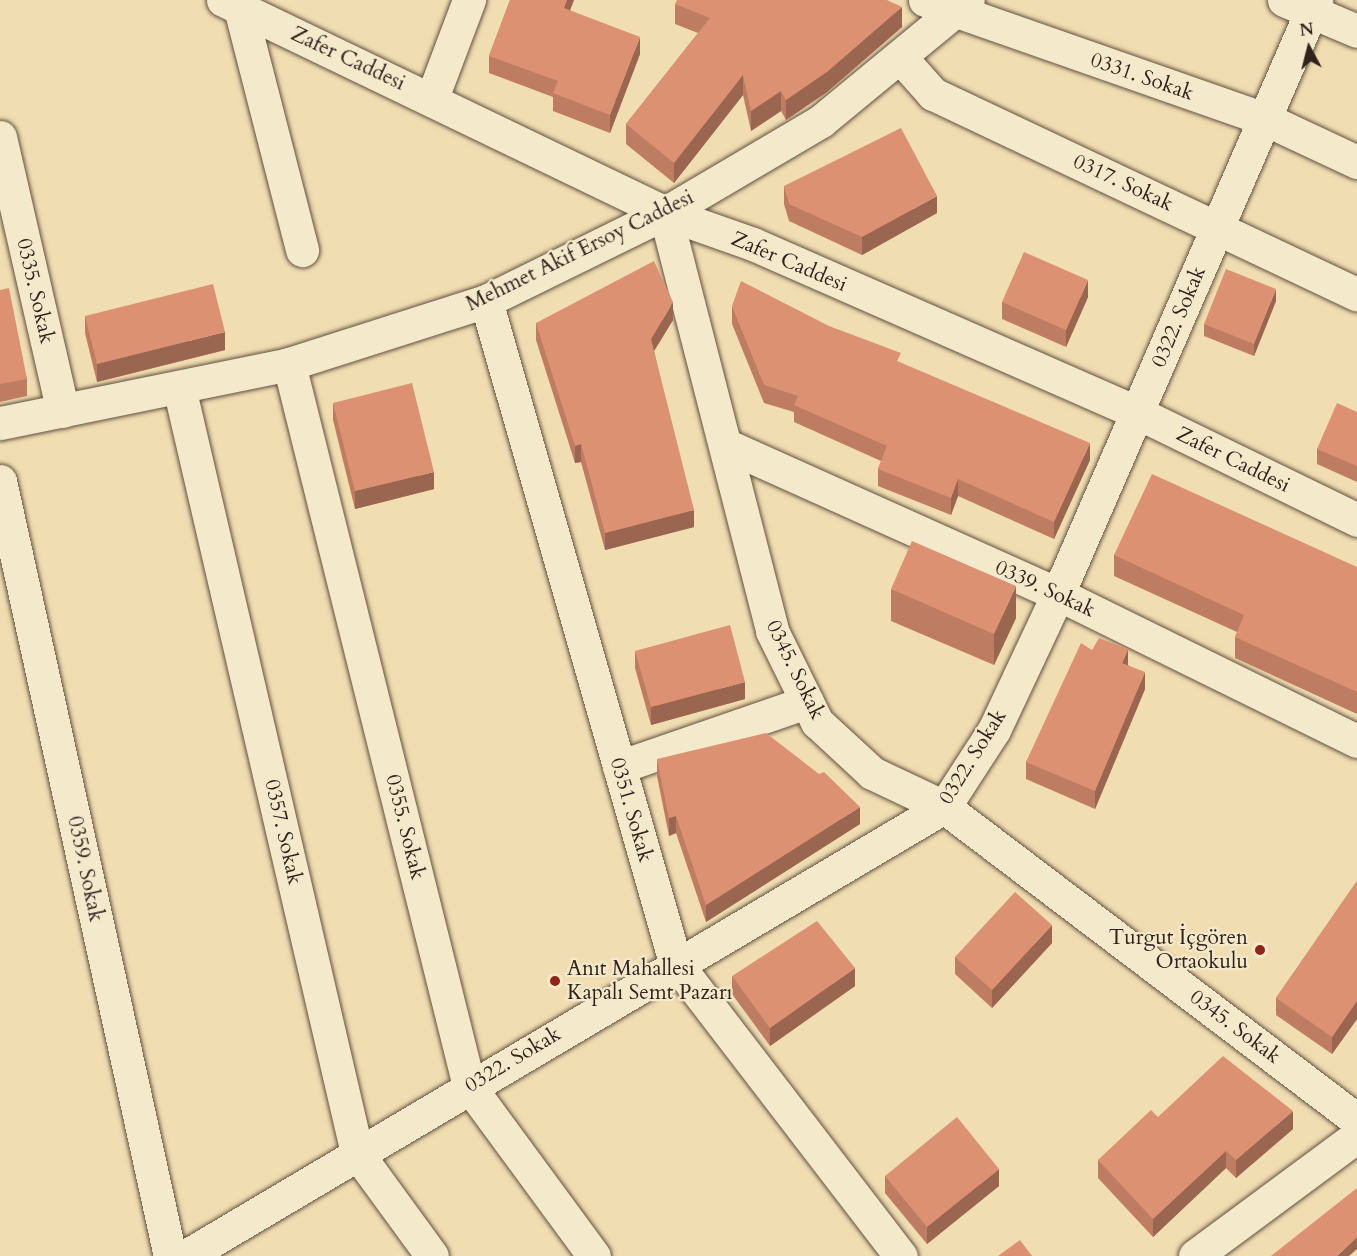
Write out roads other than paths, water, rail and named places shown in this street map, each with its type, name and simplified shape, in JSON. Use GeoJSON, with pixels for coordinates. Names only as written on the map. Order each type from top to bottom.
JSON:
{"type":"FeatureCollection","features":[{"type":"Feature","properties":{"kind":"street"},"geometry":{"type":"LineString","coordinates":[[432,98],[469,0]]}},
{"type":"Feature","properties":{"kind":"street"},"geometry":{"type":"LineString","coordinates":[[232,4],[302,250]]}},
{"type":"Feature","properties":{"kind":"street","name":"Zafer Caddesi"},"geometry":{"type":"LineString","coordinates":[[232,4],[432,98],[665,213],[753,244],[1138,413],[1357,520]]}},
{"type":"Feature","properties":{"kind":"street","name":"0331. Sokak"},"geometry":{"type":"LineString","coordinates":[[948,4],[1264,119],[1357,162]]}},
{"type":"Feature","properties":{"kind":"street","name":"Mehmet Akif Ersoy Caddesi"},"geometry":{"type":"LineString","coordinates":[[0,423],[289,364],[486,301],[665,213],[821,121],[900,57],[948,4]]}},
{"type":"Feature","properties":{"kind":"street"},"geometry":{"type":"LineString","coordinates":[[1303,4],[1357,31]]}},
{"type":"Feature","properties":{"kind":"street","name":"0322. Sokak"},"geometry":{"type":"LineString","coordinates":[[186,1256],[675,962],[944,807],[994,730],[1058,594],[1264,119],[1303,4]]}},
{"type":"Feature","properties":{"kind":"street","name":"0317. Sokak"},"geometry":{"type":"LineString","coordinates":[[900,57],[933,94],[1357,294]]}},
{"type":"Feature","properties":{"kind":"street","name":"0335. Sokak"},"geometry":{"type":"LineString","coordinates":[[0,137],[63,411]]}},
{"type":"Feature","properties":{"kind":"street","name":"0345. Sokak"},"geometry":{"type":"LineString","coordinates":[[665,213],[728,446],[772,631],[817,722],[872,773],[944,807],[1357,1120]]}},
{"type":"Feature","properties":{"kind":"street","name":"0351. Sokak"},"geometry":{"type":"LineString","coordinates":[[486,301],[675,962],[901,1256]]}},
{"type":"Feature","properties":{"kind":"street","name":"0355. Sokak"},"geometry":{"type":"LineString","coordinates":[[289,364],[469,1086],[594,1256]]}},
{"type":"Feature","properties":{"kind":"street","name":"0357. Sokak"},"geometry":{"type":"LineString","coordinates":[[179,387],[357,1153],[432,1256]]}},
{"type":"Feature","properties":{"kind":"street","name":"0339. Sokak"},"geometry":{"type":"LineString","coordinates":[[728,446],[1058,594],[1357,741]]}},
{"type":"Feature","properties":{"kind":"street","name":"0359. Sokak"},"geometry":{"type":"LineString","coordinates":[[0,482],[170,1256]]}},
{"type":"Feature","properties":{"kind":"street"},"geometry":{"type":"LineString","coordinates":[[619,767],[807,702]]}},
{"type":"Feature","properties":{"kind":"street"},"geometry":{"type":"LineString","coordinates":[[1195,1256],[1357,1136]]}},
{"type":"Feature","properties":{"kind":"place","name":"Turgut İçgören Ortaokulu"},"geometry":{"type":"Point","coordinates":[1260,950]}},
{"type":"Feature","properties":{"kind":"place","name":"Anıt Mahallesi Kapalı Semt Pazarı"},"geometry":{"type":"Point","coordinates":[555,981]}}]}
